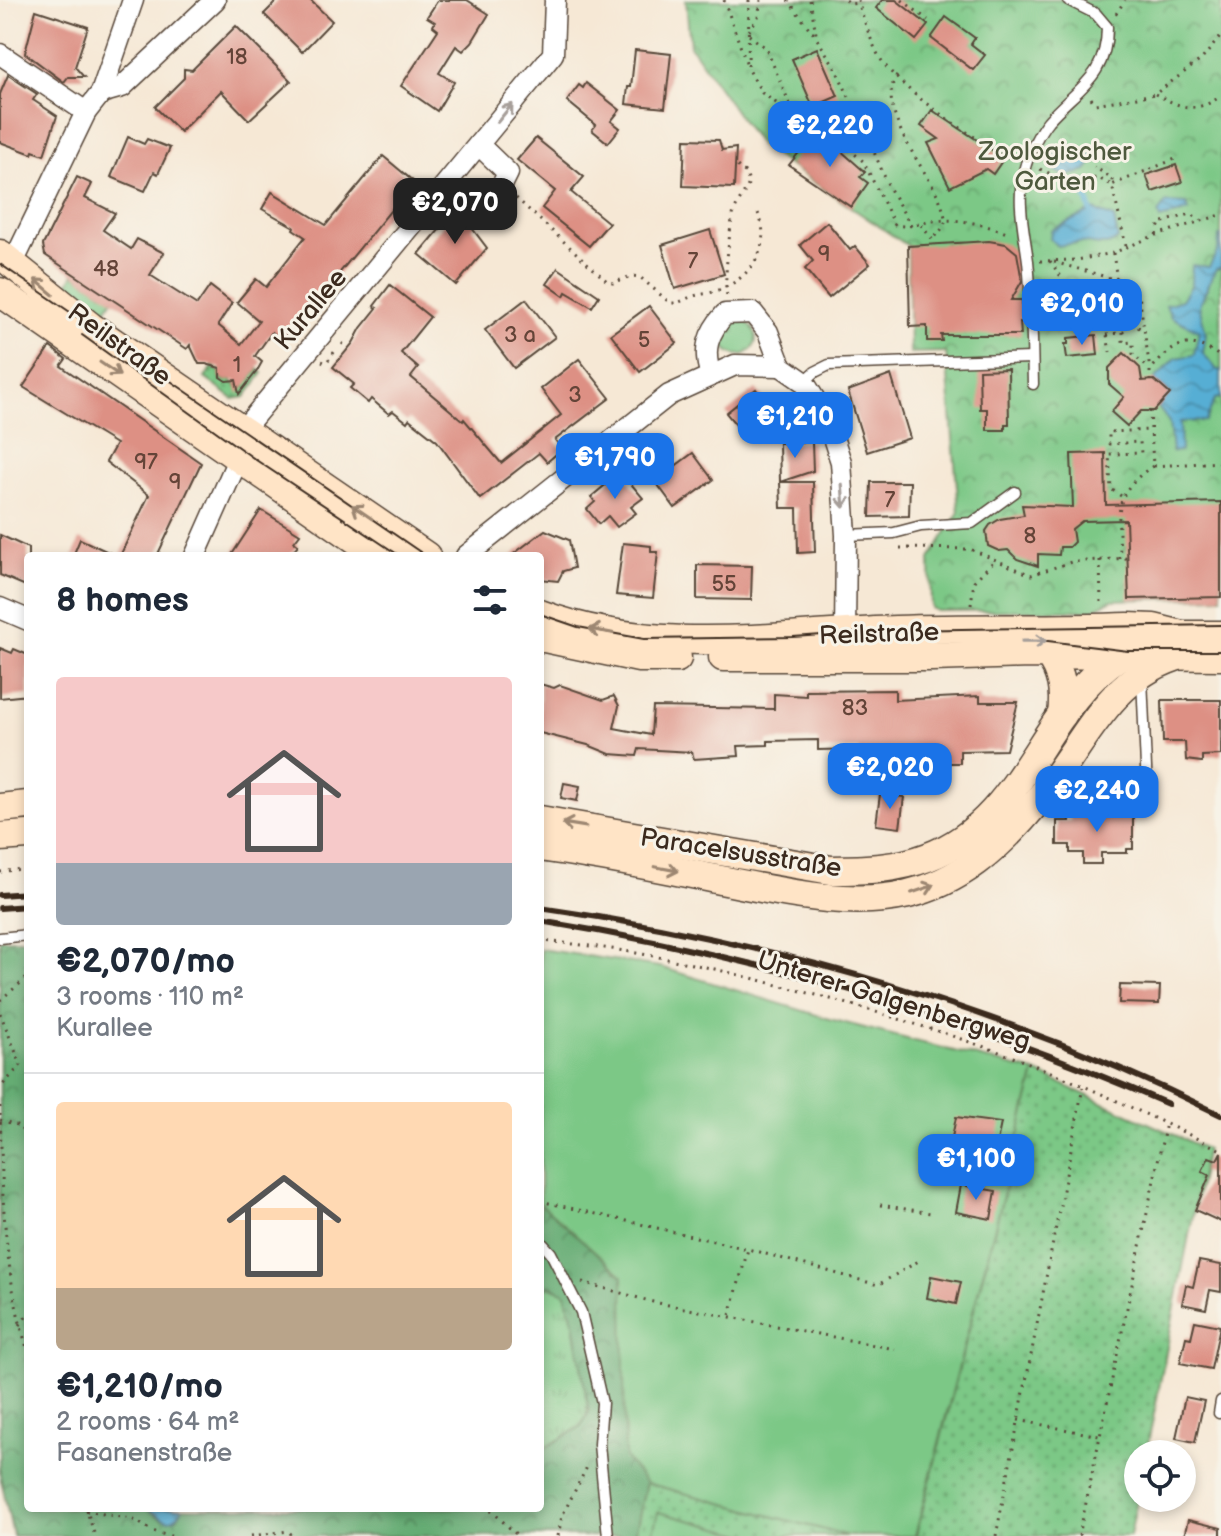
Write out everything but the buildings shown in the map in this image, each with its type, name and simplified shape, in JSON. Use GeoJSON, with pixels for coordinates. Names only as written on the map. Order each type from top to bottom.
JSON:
{"type":"FeatureCollection","features":[{"type":"Feature","properties":{"kind":"street"},"geometry":{"type":"LineString","coordinates":[[7,258],[86,112],[101,93],[133,0]]}},
{"type":"Feature","properties":{"kind":"street"},"geometry":{"type":"LineString","coordinates":[[101,93],[122,87],[215,0]]}},
{"type":"Feature","properties":{"kind":"street","name":"Kurallee"},"geometry":{"type":"LineString","coordinates":[[197,552],[240,444],[348,303],[553,54],[555,0]]}},
{"type":"Feature","properties":{"kind":"street"},"geometry":{"type":"LineString","coordinates":[[0,54],[86,112]]}},
{"type":"Feature","properties":{"kind":"street"},"geometry":{"type":"LineString","coordinates":[[479,145],[508,173],[503,183]]}},
{"type":"Feature","properties":{"kind":"street","name":"Reilstraße"},"geometry":{"type":"LineString","coordinates":[[7,258],[375,552]]}},
{"type":"Feature","properties":{"kind":"street","name":"Reilstraße"},"geometry":{"type":"LineString","coordinates":[[0,292],[240,444],[419,552]]}},
{"type":"Feature","properties":{"kind":"street"},"geometry":{"type":"LineString","coordinates":[[711,375],[706,361],[711,330],[725,314],[753,313],[768,332],[781,366]]}},
{"type":"Feature","properties":{"kind":"street"},"geometry":{"type":"LineString","coordinates":[[471,552],[669,395],[735,365],[781,366],[804,382],[827,419],[841,462],[854,641]]}},
{"type":"Feature","properties":{"kind":"street"},"geometry":{"type":"LineString","coordinates":[[0,608],[24,618]]}},
{"type":"Feature","properties":{"kind":"street","name":"Reilstraße"},"geometry":{"type":"LineString","coordinates":[[544,615],[578,627],[644,639],[854,641],[896,630],[1154,628],[1179,649],[1221,656]]}},
{"type":"Feature","properties":{"kind":"street","name":"Reilstraße"},"geometry":{"type":"LineString","coordinates":[[1179,649],[1221,635]]}},
{"type":"Feature","properties":{"kind":"street","name":"Reilstraße"},"geometry":{"type":"LineString","coordinates":[[544,638],[639,658],[818,657],[1055,648],[1129,659]]}},
{"type":"Feature","properties":{"kind":"street","name":"Paracelsusstraße"},"geometry":{"type":"LineString","coordinates":[[544,821],[643,835],[817,868],[852,870],[896,866],[942,851],[982,823],[1019,780],[1084,686],[1154,641],[1179,649]]}},
{"type":"Feature","properties":{"kind":"street"},"geometry":{"type":"LineString","coordinates":[[1055,648],[1064,701],[1062,715]]}},
{"type":"Feature","properties":{"kind":"street","name":"Paracelsusstraße"},"geometry":{"type":"LineString","coordinates":[[544,848],[801,896],[867,901],[915,892],[967,870],[1014,830],[1050,786],[1107,703],[1129,659]]}},
{"type":"Feature","properties":{"kind":"street"},"geometry":{"type":"LineString","coordinates":[[0,808],[24,805]]}},
{"type":"Feature","properties":{"kind":"street"},"geometry":{"type":"LineString","coordinates":[[0,837],[24,835]]}},
{"type":"Feature","properties":{"kind":"lane"},"geometry":{"type":"LineString","coordinates":[[1033,384],[1032,261],[1024,240],[1020,205],[1025,166],[1047,122],[1084,88],[1098,67],[1107,44],[1107,27],[1096,14],[1068,0]]}},
{"type":"Feature","properties":{"kind":"lane"},"geometry":{"type":"LineString","coordinates":[[804,382],[829,365],[1032,358]]}},
{"type":"Feature","properties":{"kind":"lane"},"geometry":{"type":"LineString","coordinates":[[846,535],[894,533],[921,526],[972,523],[1015,492]]}},
{"type":"Feature","properties":{"kind":"lane"},"geometry":{"type":"LineString","coordinates":[[818,657],[854,641],[896,642]]}},
{"type":"Feature","properties":{"kind":"lane"},"geometry":{"type":"LineString","coordinates":[[1129,659],[1147,790]]}},
{"type":"Feature","properties":{"kind":"lane"},"geometry":{"type":"LineString","coordinates":[[0,938],[24,935]]}},
{"type":"Feature","properties":{"kind":"lane"},"geometry":{"type":"LineString","coordinates":[[544,1245],[551,1253],[581,1312],[602,1403],[599,1444],[608,1536]]}},
{"type":"Feature","properties":{"kind":"lane"},"geometry":{"type":"LineString","coordinates":[[1219,1413],[1221,1401]]}},
{"type":"Feature","properties":{"kind":"path"},"geometry":{"type":"LineString","coordinates":[[724,0],[748,68],[762,93],[795,116],[818,123],[863,161],[895,225],[912,228],[946,221],[982,224],[1024,240]]}},
{"type":"Feature","properties":{"kind":"path"},"geometry":{"type":"LineString","coordinates":[[748,68],[749,0]]}},
{"type":"Feature","properties":{"kind":"path"},"geometry":{"type":"LineString","coordinates":[[749,33],[758,17],[761,0]]}},
{"type":"Feature","properties":{"kind":"path"},"geometry":{"type":"LineString","coordinates":[[788,0],[834,65],[889,187],[912,228]]}},
{"type":"Feature","properties":{"kind":"path"},"geometry":{"type":"LineString","coordinates":[[810,0],[817,39]]}},
{"type":"Feature","properties":{"kind":"path"},"geometry":{"type":"LineString","coordinates":[[846,0],[850,4],[858,1],[880,58],[921,100],[1025,166],[1045,170],[1067,181],[1098,178],[1112,185],[1175,159]]}},
{"type":"Feature","properties":{"kind":"path"},"geometry":{"type":"LineString","coordinates":[[902,0],[928,20]]}},
{"type":"Feature","properties":{"kind":"path"},"geometry":{"type":"LineString","coordinates":[[912,8],[918,0]]}},
{"type":"Feature","properties":{"kind":"path"},"geometry":{"type":"LineString","coordinates":[[749,33],[766,48],[795,116]]}},
{"type":"Feature","properties":{"kind":"path"},"geometry":{"type":"LineString","coordinates":[[1084,88],[1095,104],[1155,94],[1202,59],[1221,36]]}},
{"type":"Feature","properties":{"kind":"path"},"geometry":{"type":"LineString","coordinates":[[897,76],[889,94],[901,130],[939,198],[946,221]]}},
{"type":"Feature","properties":{"kind":"path"},"geometry":{"type":"LineString","coordinates":[[1155,94],[1180,107],[1206,107],[1221,96]]}},
{"type":"Feature","properties":{"kind":"path"},"geometry":{"type":"LineString","coordinates":[[818,123],[831,118],[841,104],[854,135],[865,131]]}},
{"type":"Feature","properties":{"kind":"path"},"geometry":{"type":"LineString","coordinates":[[859,166],[863,161]]}},
{"type":"Feature","properties":{"kind":"path"},"geometry":{"type":"LineString","coordinates":[[734,314],[724,288],[730,255],[730,227],[735,208],[749,183],[746,173],[737,166]]}},
{"type":"Feature","properties":{"kind":"path"},"geometry":{"type":"LineString","coordinates":[[1094,167],[1112,178],[1126,246]]}},
{"type":"Feature","properties":{"kind":"path"},"geometry":{"type":"LineString","coordinates":[[503,183],[501,185],[608,282],[640,277],[670,303],[676,304],[691,296],[724,288],[745,272],[763,248],[763,229],[758,213]]}},
{"type":"Feature","properties":{"kind":"path"},"geometry":{"type":"LineString","coordinates":[[1156,235],[1160,223],[1191,214],[1201,220]]}},
{"type":"Feature","properties":{"kind":"path"},"geometry":{"type":"LineString","coordinates":[[1110,352],[1107,335],[1100,324],[1073,326],[1055,308],[1032,261],[1077,260],[1113,253],[1156,235],[1221,215]]}},
{"type":"Feature","properties":{"kind":"path"},"geometry":{"type":"LineString","coordinates":[[932,239],[946,221]]}},
{"type":"Feature","properties":{"kind":"path"},"geometry":{"type":"LineString","coordinates":[[921,225],[936,244]]}},
{"type":"Feature","properties":{"kind":"path"},"geometry":{"type":"LineString","coordinates":[[1113,253],[1117,280]]}},
{"type":"Feature","properties":{"kind":"path"},"geometry":{"type":"LineString","coordinates":[[1050,261],[1117,280],[1139,295],[1150,381]]}},
{"type":"Feature","properties":{"kind":"path"},"geometry":{"type":"LineString","coordinates":[[1050,261],[1069,288],[1146,331]]}},
{"type":"Feature","properties":{"kind":"path"},"geometry":{"type":"LineString","coordinates":[[1107,335],[1123,332],[1123,343],[1133,342],[1133,354],[1143,360],[1150,370]]}},
{"type":"Feature","properties":{"kind":"path"},"geometry":{"type":"LineString","coordinates":[[342,343],[348,349]]}},
{"type":"Feature","properties":{"kind":"path"},"geometry":{"type":"LineString","coordinates":[[1150,370],[1170,349],[1182,343],[1206,347],[1221,357]]}},
{"type":"Feature","properties":{"kind":"path"},"geometry":{"type":"LineString","coordinates":[[1150,411],[1153,466]]}},
{"type":"Feature","properties":{"kind":"path"},"geometry":{"type":"LineString","coordinates":[[1121,496],[1111,489],[1109,454],[1141,453],[1140,442],[1109,444],[1109,432],[1151,430]]}},
{"type":"Feature","properties":{"kind":"path"},"geometry":{"type":"LineString","coordinates":[[1120,559],[1121,496],[1136,477],[1153,466],[1221,462]]}},
{"type":"Feature","properties":{"kind":"path"},"geometry":{"type":"LineString","coordinates":[[895,548],[970,549],[1031,575],[1071,562],[1128,558]]}},
{"type":"Feature","properties":{"kind":"path"},"geometry":{"type":"LineString","coordinates":[[1100,560],[1101,600]]}},
{"type":"Feature","properties":{"kind":"path"},"geometry":{"type":"LineString","coordinates":[[968,630],[974,581],[994,561]]}},
{"type":"Feature","properties":{"kind":"path"},"geometry":{"type":"LineString","coordinates":[[0,872],[24,869]]}},
{"type":"Feature","properties":{"kind":"path","name":"Unterer Galgenbergweg"},"geometry":{"type":"LineString","coordinates":[[544,941],[681,960],[822,997],[976,1044],[1083,1087],[1221,1150]]}},
{"type":"Feature","properties":{"kind":"path"},"geometry":{"type":"LineString","coordinates":[[0,1000],[24,980]]}},
{"type":"Feature","properties":{"kind":"path"},"geometry":{"type":"LineString","coordinates":[[0,1013],[21,1065]]}},
{"type":"Feature","properties":{"kind":"path"},"geometry":{"type":"LineString","coordinates":[[0,1088],[21,1065]]}},
{"type":"Feature","properties":{"kind":"path"},"geometry":{"type":"LineString","coordinates":[[996,1536],[1083,1087]]}},
{"type":"Feature","properties":{"kind":"path"},"geometry":{"type":"LineString","coordinates":[[0,1106],[3,1209],[24,1338]]}},
{"type":"Feature","properties":{"kind":"path"},"geometry":{"type":"LineString","coordinates":[[0,1120],[20,1126],[24,1134]]}},
{"type":"Feature","properties":{"kind":"path"},"geometry":{"type":"LineString","coordinates":[[1079,1536],[1166,1123]]}},
{"type":"Feature","properties":{"kind":"path"},"geometry":{"type":"LineString","coordinates":[[544,1202],[748,1249],[878,1285],[922,1259]]}},
{"type":"Feature","properties":{"kind":"path"},"geometry":{"type":"LineString","coordinates":[[880,1205],[931,1213]]}},
{"type":"Feature","properties":{"kind":"path"},"geometry":{"type":"LineString","coordinates":[[730,1317],[748,1249]]}},
{"type":"Feature","properties":{"kind":"path"},"geometry":{"type":"LineString","coordinates":[[563,1276],[653,1302],[895,1349]]}},
{"type":"Feature","properties":{"kind":"path"},"geometry":{"type":"LineString","coordinates":[[20,1325],[24,1320]]}},
{"type":"Feature","properties":{"kind":"path"},"geometry":{"type":"LineString","coordinates":[[1018,1420],[1099,1436]]}},
{"type":"Feature","properties":{"kind":"path"},"geometry":{"type":"LineString","coordinates":[[558,1536],[562,1516],[592,1457]]}},
{"type":"Feature","properties":{"kind":"path"},"geometry":{"type":"LineString","coordinates":[[87,1512],[95,1536]]}},
{"type":"Feature","properties":{"kind":"path"},"geometry":{"type":"LineString","coordinates":[[96,1512],[132,1519],[157,1533],[171,1536]]}},
{"type":"Feature","properties":{"kind":"path"},"geometry":{"type":"LineString","coordinates":[[493,1512],[518,1536]]}},
{"type":"Feature","properties":{"kind":"path"},"geometry":{"type":"LineString","coordinates":[[251,1536],[288,1531],[293,1536]]}},
{"type":"Feature","properties":{"kind":"green space","name":"Zoologischer Garten"},"geometry":{"type":"Polygon","coordinates":[[[686,0],[1221,0],[1221,597],[1112,600],[1092,610],[936,611],[931,608],[930,559],[959,512],[946,352],[910,353],[908,246],[759,145],[690,46],[686,0]]]}},
{"type":"Feature","properties":{"kind":"green space"},"geometry":{"type":"Polygon","coordinates":[[[74,274],[113,299],[106,310],[68,284],[74,274]]]}},
{"type":"Feature","properties":{"kind":"green space"},"geometry":{"type":"Polygon","coordinates":[[[739,321],[751,326],[756,338],[751,350],[739,355],[727,350],[722,338],[727,326],[739,321]]]}},
{"type":"Feature","properties":{"kind":"green space"},"geometry":{"type":"Polygon","coordinates":[[[213,367],[220,372],[220,377],[226,381],[230,379],[238,388],[245,387],[257,368],[263,373],[245,397],[233,399],[205,378],[213,367]]]}},
{"type":"Feature","properties":{"kind":"green space"},"geometry":{"type":"Polygon","coordinates":[[[0,939],[24,939],[24,1512],[151,1512],[162,1519],[177,1518],[181,1512],[544,1512],[544,1449],[580,1427],[589,1412],[574,1323],[565,1293],[550,1286],[544,1288],[544,1207],[623,1276],[646,1483],[635,1536],[13,1536],[0,1475],[0,939]]]}},
{"type":"Feature","properties":{"kind":"green space"},"geometry":{"type":"Polygon","coordinates":[[[544,950],[660,967],[830,1019],[1035,1072],[915,1536],[848,1536],[646,1483],[625,1458],[623,1276],[544,1207],[544,950]]]}},
{"type":"Feature","properties":{"kind":"green space"},"geometry":{"type":"Polygon","coordinates":[[[1035,1072],[1206,1149],[1149,1440],[1124,1440],[1124,1512],[1135,1512],[1130,1536],[916,1536],[1035,1072]]]}},
{"type":"Feature","properties":{"kind":"green space"},"geometry":{"type":"Polygon","coordinates":[[[550,1286],[565,1293],[574,1323],[589,1412],[580,1427],[544,1449],[544,1288],[550,1286]]]}},
{"type":"Feature","properties":{"kind":"green space"},"geometry":{"type":"Polygon","coordinates":[[[646,1483],[848,1536],[635,1536],[646,1483]]]}},
{"type":"Feature","properties":{"kind":"green space"},"geometry":{"type":"Polygon","coordinates":[[[658,1512],[750,1536],[652,1536],[658,1512]]]}},
{"type":"Feature","properties":{"kind":"water"},"geometry":{"type":"Polygon","coordinates":[[[1084,151],[1095,158],[1087,171],[1066,176],[1054,170],[1050,161],[1055,160],[1055,155],[1084,151]]]}},
{"type":"Feature","properties":{"kind":"water"},"geometry":{"type":"Polygon","coordinates":[[[1166,203],[1187,204],[1189,211],[1160,219],[1158,213],[1166,203]]]}},
{"type":"Feature","properties":{"kind":"water"},"geometry":{"type":"Polygon","coordinates":[[[1094,210],[1114,218],[1118,239],[1114,242],[1106,245],[1082,243],[1057,246],[1050,239],[1051,230],[1094,210]]]}},
{"type":"Feature","properties":{"kind":"water"},"geometry":{"type":"Polygon","coordinates":[[[1219,236],[1221,268],[1216,269],[1199,305],[1206,333],[1203,353],[1217,370],[1221,370],[1221,398],[1215,399],[1206,421],[1180,422],[1181,451],[1172,452],[1169,422],[1158,407],[1169,394],[1154,380],[1176,358],[1194,355],[1199,331],[1171,317],[1166,305],[1182,300],[1191,286],[1192,265],[1209,267],[1218,250],[1219,236]]]}},
{"type":"Feature","properties":{"kind":"water"},"geometry":{"type":"Polygon","coordinates":[[[152,1512],[180,1512],[174,1519],[165,1519],[152,1512]]]}},
{"type":"Feature","properties":{"kind":"waterway"},"geometry":{"type":"LineString","coordinates":[[1082,184],[1091,211]]}},
{"type":"Feature","properties":{"kind":"tram line"},"geometry":{"type":"LineString","coordinates":[[0,264],[420,552]]}},
{"type":"Feature","properties":{"kind":"tram line"},"geometry":{"type":"LineString","coordinates":[[82,335],[256,460],[394,552]]}},
{"type":"Feature","properties":{"kind":"tram line"},"geometry":{"type":"LineString","coordinates":[[544,615],[578,627],[644,639],[793,637],[896,630],[1221,625]]}},
{"type":"Feature","properties":{"kind":"tram line"},"geometry":{"type":"LineString","coordinates":[[1030,641],[1128,651],[1221,651]]}},
{"type":"Feature","properties":{"kind":"railway"},"geometry":{"type":"LineString","coordinates":[[0,895],[24,893]]}},
{"type":"Feature","properties":{"kind":"railway"},"geometry":{"type":"LineString","coordinates":[[0,908],[24,906]]}},
{"type":"Feature","properties":{"kind":"railway"},"geometry":{"type":"LineString","coordinates":[[544,909],[715,940],[889,984],[1058,1043],[1221,1115]]}},
{"type":"Feature","properties":{"kind":"railway"},"geometry":{"type":"LineString","coordinates":[[544,922],[703,952],[860,993],[1014,1043],[1168,1104]]}}]}
